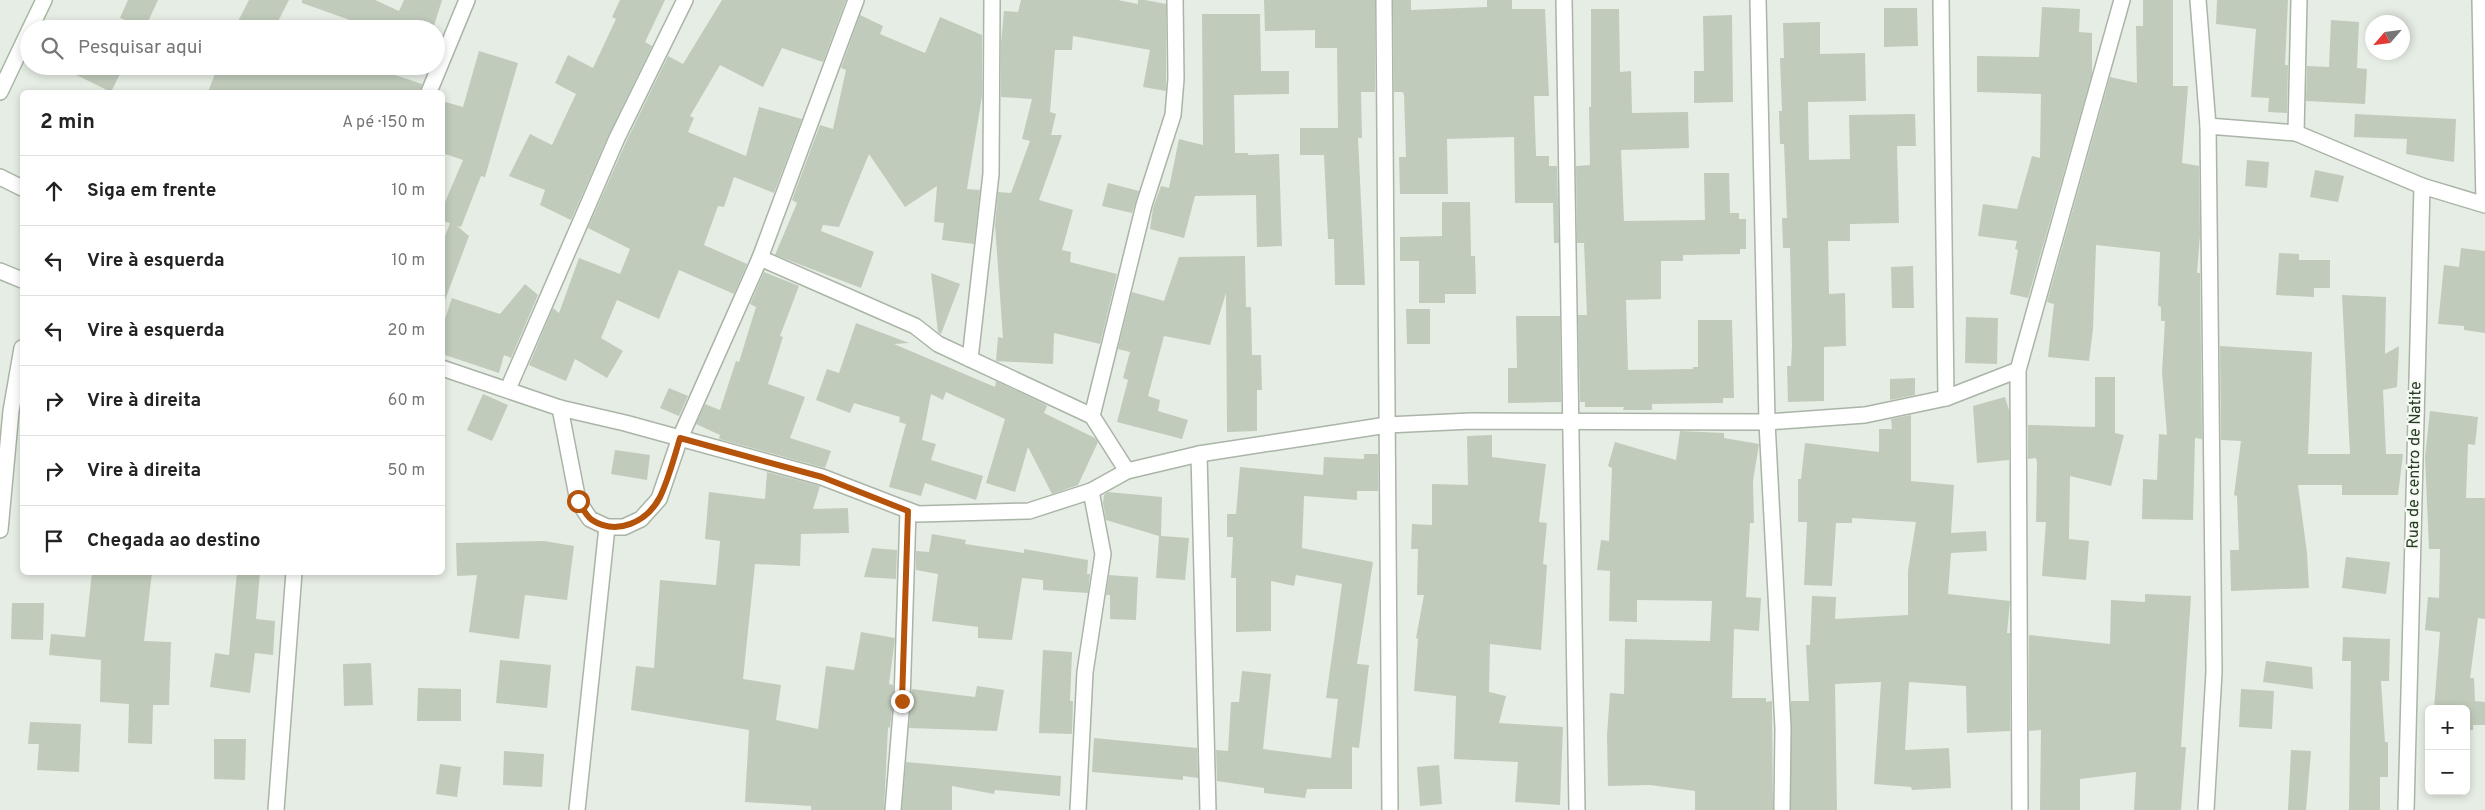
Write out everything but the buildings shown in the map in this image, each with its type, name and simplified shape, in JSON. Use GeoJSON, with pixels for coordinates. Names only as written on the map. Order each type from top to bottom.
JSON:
{"type":"FeatureCollection","features":[{"type":"Feature","properties":{"kind":"street"},"geometry":{"type":"LineString","coordinates":[[34,20],[44,0]]}},
{"type":"Feature","properties":{"kind":"street"},"geometry":{"type":"LineString","coordinates":[[445,53],[467,0]]}},
{"type":"Feature","properties":{"kind":"street"},"geometry":{"type":"LineString","coordinates":[[508,389],[617,138],[685,0]]}},
{"type":"Feature","properties":{"kind":"street"},"geometry":{"type":"LineString","coordinates":[[560,408],[578,501],[590,519],[606,527],[624,527],[641,519],[659,499],[680,438],[760,258],[856,0]]}},
{"type":"Feature","properties":{"kind":"street"},"geometry":{"type":"LineString","coordinates":[[970,359],[991,174],[992,0]]}},
{"type":"Feature","properties":{"kind":"street"},"geometry":{"type":"LineString","coordinates":[[1092,416],[1144,205],[1173,115],[1176,80],[1175,0]]}},
{"type":"Feature","properties":{"kind":"street"},"geometry":{"type":"LineString","coordinates":[[1384,0],[1390,810]]}},
{"type":"Feature","properties":{"kind":"street"},"geometry":{"type":"LineString","coordinates":[[1564,0],[1577,810]]}},
{"type":"Feature","properties":{"kind":"street"},"geometry":{"type":"LineString","coordinates":[[1758,0],[1767,422],[1783,728],[1782,810]]}},
{"type":"Feature","properties":{"kind":"street"},"geometry":{"type":"LineString","coordinates":[[1941,0],[1946,398]]}},
{"type":"Feature","properties":{"kind":"street"},"geometry":{"type":"LineString","coordinates":[[2020,810],[2018,370],[2122,0]]}},
{"type":"Feature","properties":{"kind":"street"},"geometry":{"type":"LineString","coordinates":[[2198,0],[2208,126],[2214,672],[2206,810]]}},
{"type":"Feature","properties":{"kind":"street"},"geometry":{"type":"LineString","coordinates":[[2296,133],[2299,0]]}},
{"type":"Feature","properties":{"kind":"street"},"geometry":{"type":"LineString","coordinates":[[2208,126],[2296,133],[2422,186],[2484,205],[2480,0]]}},
{"type":"Feature","properties":{"kind":"street"},"geometry":{"type":"LineString","coordinates":[[0,92],[20,49]]}},
{"type":"Feature","properties":{"kind":"street"},"geometry":{"type":"LineString","coordinates":[[430,90],[436,75]]}},
{"type":"Feature","properties":{"kind":"street"},"geometry":{"type":"LineString","coordinates":[[0,177],[20,187]]}},
{"type":"Feature","properties":{"kind":"street","name":"Rua de centro de Natite"},"geometry":{"type":"LineString","coordinates":[[2406,810],[2422,186]]}},
{"type":"Feature","properties":{"kind":"street"},"geometry":{"type":"LineString","coordinates":[[760,258],[915,326],[938,344],[1092,416],[1127,471]]}},
{"type":"Feature","properties":{"kind":"street"},"geometry":{"type":"LineString","coordinates":[[0,271],[20,279]]}},
{"type":"Feature","properties":{"kind":"street"},"geometry":{"type":"LineString","coordinates":[[0,530],[12,411],[20,361]]}},
{"type":"Feature","properties":{"kind":"street"},"geometry":{"type":"LineString","coordinates":[[445,369],[560,408],[680,438],[822,477],[918,514],[1030,512],[1091,491],[1127,471],[1199,454],[1387,425],[1471,421],[1767,422],[1866,415],[1946,398],[2018,370]]}},
{"type":"Feature","properties":{"kind":"street"},"geometry":{"type":"LineString","coordinates":[[1199,454],[1208,810]]}},
{"type":"Feature","properties":{"kind":"street"},"geometry":{"type":"LineString","coordinates":[[1078,810],[1085,672],[1103,554],[1091,491]]}},
{"type":"Feature","properties":{"kind":"street"},"geometry":{"type":"LineString","coordinates":[[893,810],[902,701],[908,511]]}},
{"type":"Feature","properties":{"kind":"street"},"geometry":{"type":"LineString","coordinates":[[577,810],[606,527]]}},
{"type":"Feature","properties":{"kind":"street"},"geometry":{"type":"LineString","coordinates":[[276,810],[294,575]]}},
{"type":"Feature","properties":{"kind":"route"},"geometry":{"type":"LineString","coordinates":[[578,501],[590,519],[606,527],[624,527],[641,519],[659,499],[680,438],[822,477],[908,511],[902,701]]}}]}
